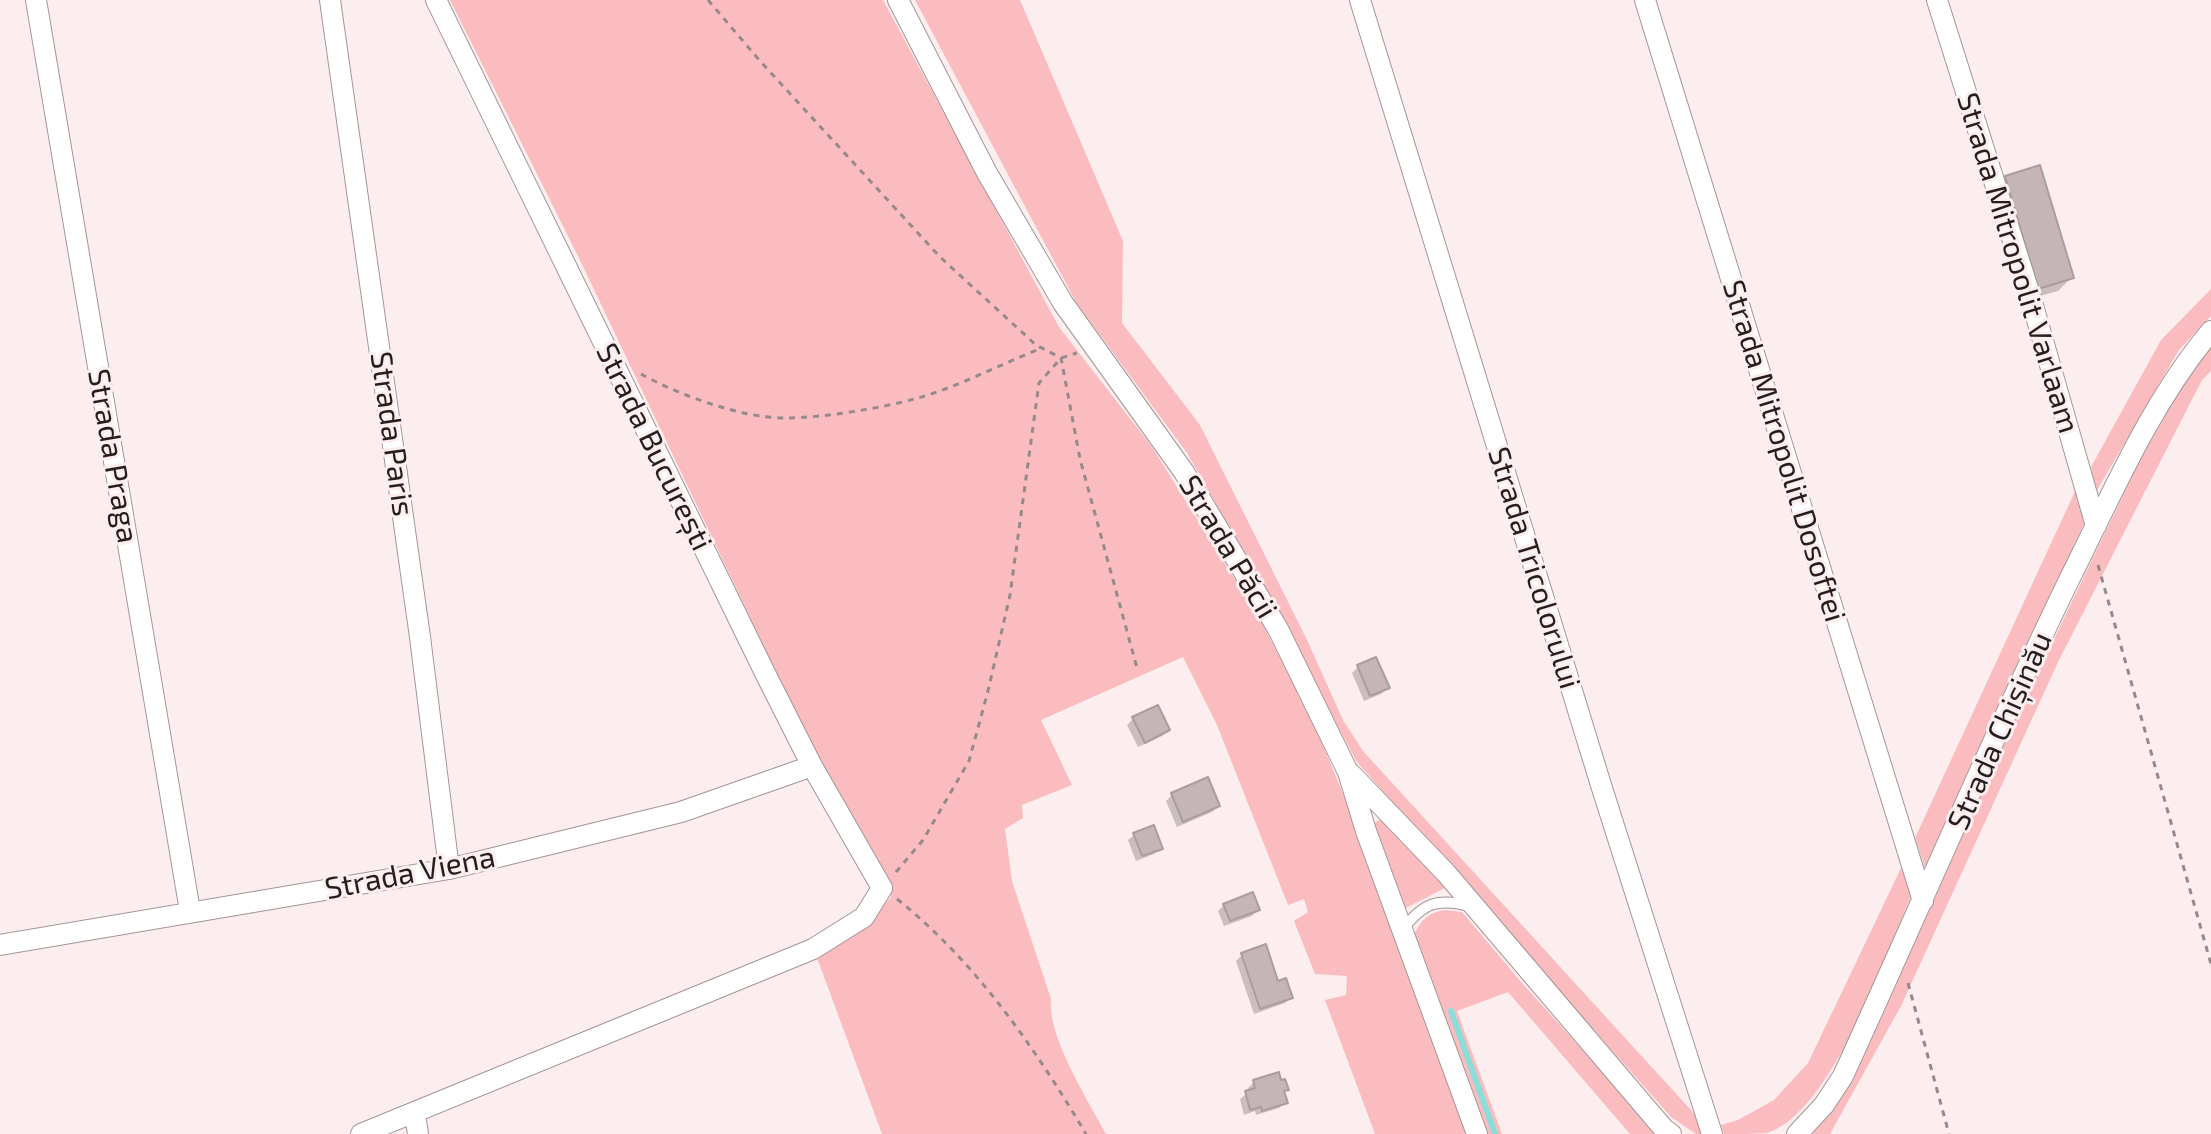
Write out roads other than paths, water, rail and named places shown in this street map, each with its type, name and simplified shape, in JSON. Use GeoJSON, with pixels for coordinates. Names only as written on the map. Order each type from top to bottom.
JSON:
{"type":"FeatureCollection","features":[{"type":"Feature","properties":{"kind":"street","name":"Strada Praga"},"geometry":{"type":"LineString","coordinates":[[36,0],[190,911]]}},
{"type":"Feature","properties":{"kind":"street","name":"Strada Paris"},"geometry":{"type":"LineString","coordinates":[[330,0],[407,543],[449,869]]}},
{"type":"Feature","properties":{"kind":"street","name":"Strada București"},"geometry":{"type":"LineString","coordinates":[[416,1124],[813,949],[864,917],[882,888],[812,766],[436,0]]}},
{"type":"Feature","properties":{"kind":"street","name":"Strada Păcii"},"geometry":{"type":"LineString","coordinates":[[898,0],[987,173],[1063,303],[1184,472],[1278,629],[1348,772],[1366,831],[1477,1134]]}},
{"type":"Feature","properties":{"kind":"street","name":"Strada Tricolorului"},"geometry":{"type":"LineString","coordinates":[[1360,0],[1601,785],[1712,1134]]}},
{"type":"Feature","properties":{"kind":"street","name":"Strada Mitropolit Dosoftei"},"geometry":{"type":"LineString","coordinates":[[1645,0],[1923,901]]}},
{"type":"Feature","properties":{"kind":"street","name":"Strada Mitropolit Varlaam"},"geometry":{"type":"LineString","coordinates":[[1937,0],[2030,295],[2093,532]]}},
{"type":"Feature","properties":{"kind":"street","name":"Strada Chișinău"},"geometry":{"type":"LineString","coordinates":[[1797,1134],[1824,1105],[1843,1076],[2010,702],[2093,532],[2158,404],[2211,331]]}},
{"type":"Feature","properties":{"kind":"street","name":"Strada Viena"},"geometry":{"type":"LineString","coordinates":[[0,945],[449,869],[681,812],[812,766]]}},
{"type":"Feature","properties":{"kind":"street"},"geometry":{"type":"LineString","coordinates":[[1348,772],[1446,873],[1671,1134]]}},
{"type":"Feature","properties":{"kind":"street"},"geometry":{"type":"LineString","coordinates":[[361,1134],[416,1124]]}},
{"type":"Feature","properties":{"kind":"lane"},"geometry":{"type":"LineString","coordinates":[[1403,929],[1415,914],[1429,904],[1451,901],[1473,907]]}},
{"type":"Feature","properties":{"kind":"waterway"},"geometry":{"type":"LineString","coordinates":[[1451,1011],[1495,1134]]}}]}
